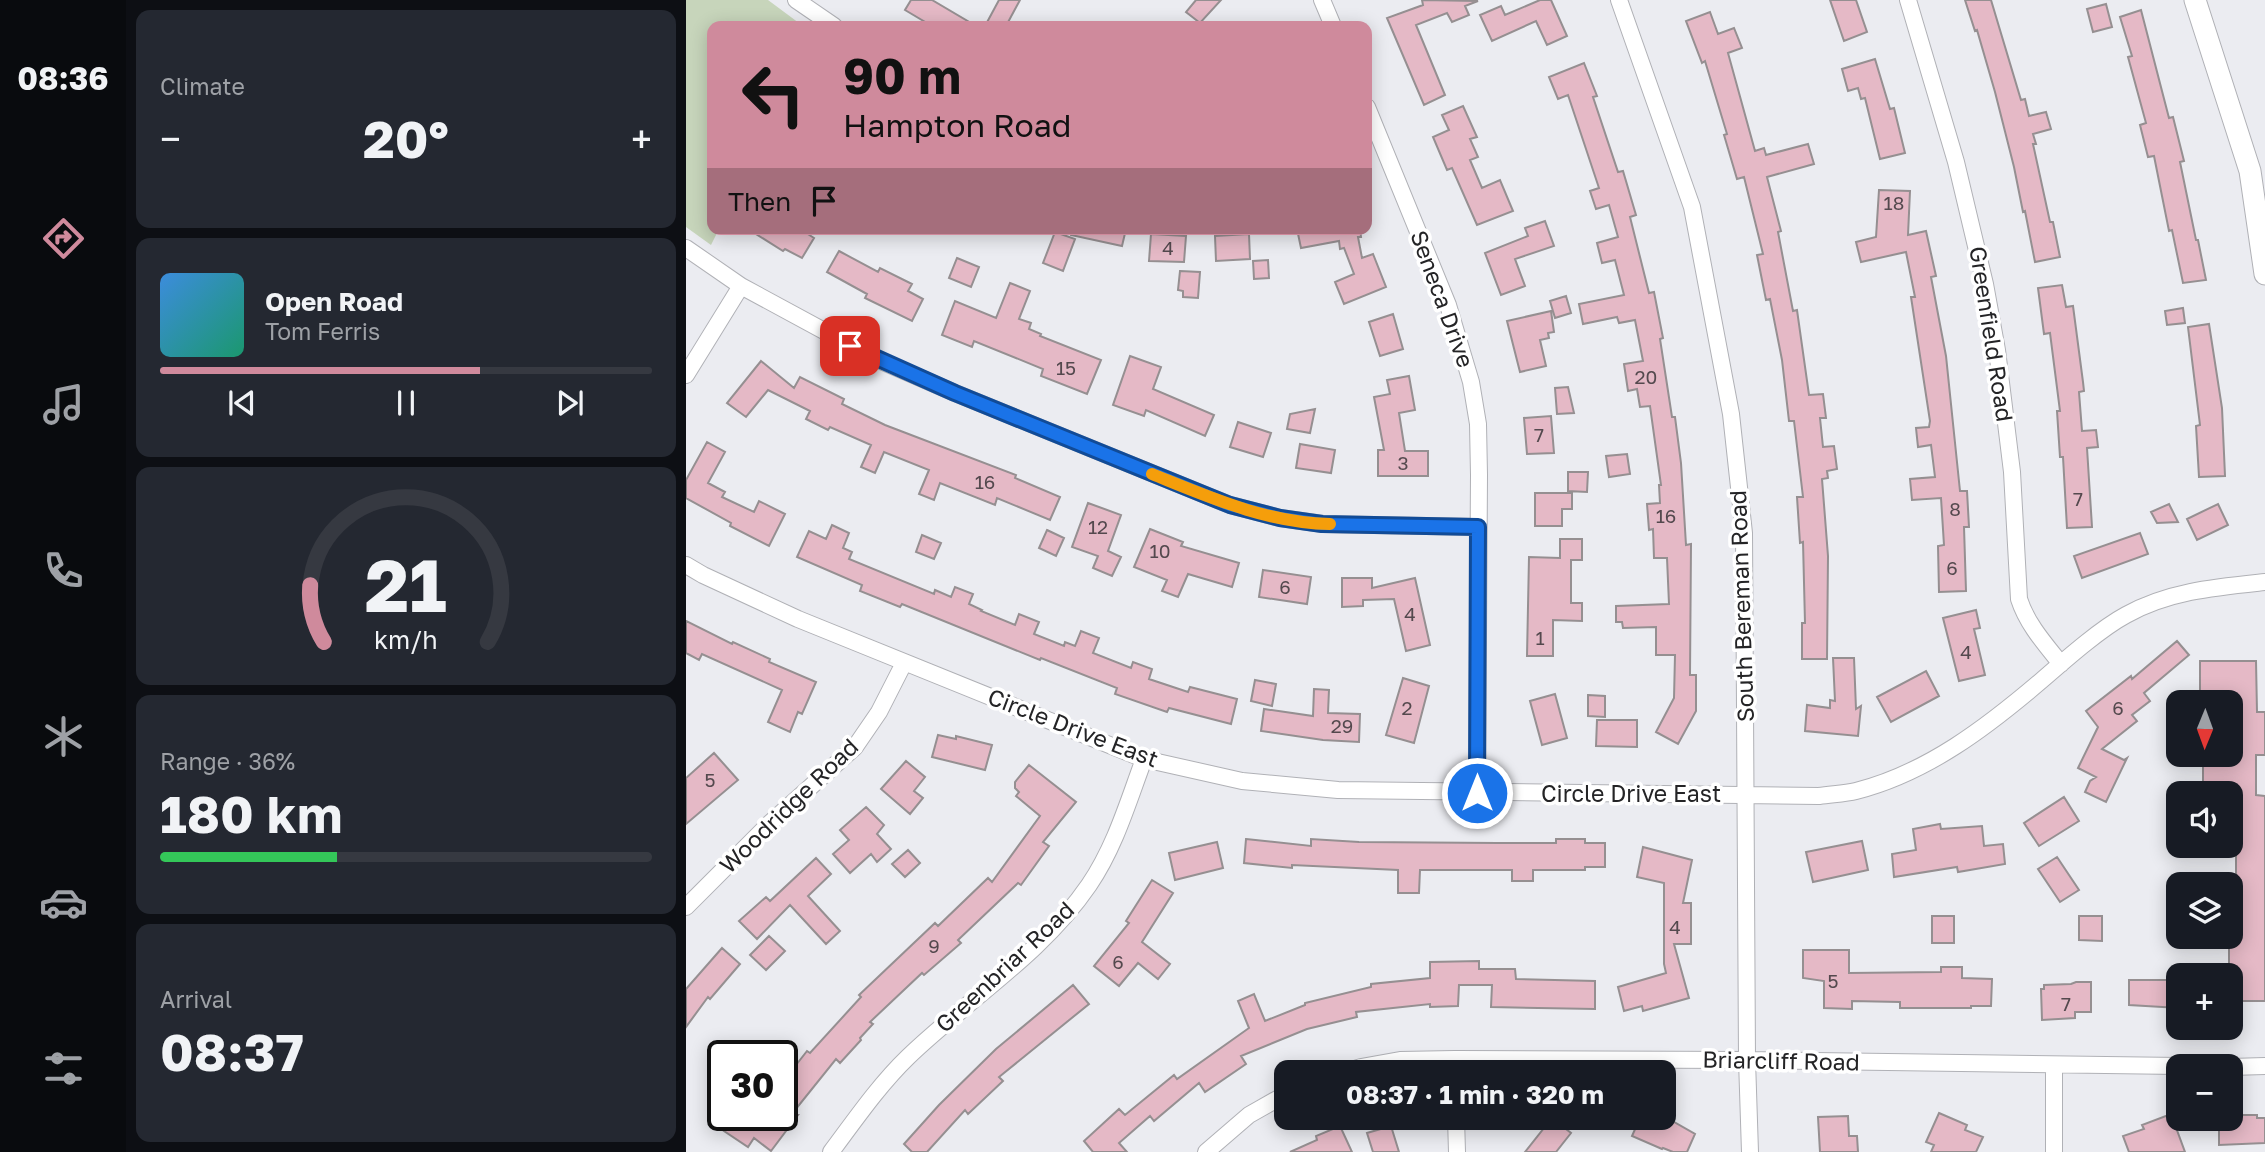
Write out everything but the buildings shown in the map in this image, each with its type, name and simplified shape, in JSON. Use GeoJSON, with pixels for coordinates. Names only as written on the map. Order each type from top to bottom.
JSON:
{"type":"FeatureCollection","features":[{"type":"Feature","properties":{"kind":"street"},"geometry":{"type":"LineString","coordinates":[[796,0],[827,21]]}},
{"type":"Feature","properties":{"kind":"street"},"geometry":{"type":"LineString","coordinates":[[1322,0],[1331,21]]}},
{"type":"Feature","properties":{"kind":"street","name":"South Bereman Road"},"geometry":{"type":"LineString","coordinates":[[1619,0],[1692,206],[1731,414],[1744,533],[1747,1060],[1750,1152]]}},
{"type":"Feature","properties":{"kind":"street","name":"Greenfield Road"},"geometry":{"type":"LineString","coordinates":[[1908,0],[1956,162],[1997,350],[2012,472],[2019,598],[2033,628],[2061,664]]}},
{"type":"Feature","properties":{"kind":"street"},"geometry":{"type":"LineString","coordinates":[[2195,0],[2258,170],[2265,274]]}},
{"type":"Feature","properties":{"kind":"street","name":"Seneca Drive"},"geometry":{"type":"LineString","coordinates":[[1373,140],[1448,305],[1471,382],[1478,424],[1477,793]]}},
{"type":"Feature","properties":{"kind":"street"},"geometry":{"type":"LineString","coordinates":[[686,248],[741,286],[874,358],[1230,505],[1280,518],[1322,524],[1478,527]]}},
{"type":"Feature","properties":{"kind":"street"},"geometry":{"type":"LineString","coordinates":[[686,374],[741,286]]}},
{"type":"Feature","properties":{"kind":"street","name":"Circle Drive East"},"geometry":{"type":"LineString","coordinates":[[686,565],[798,619],[1144,759],[1242,781],[1338,790],[1477,793],[1819,796],[1854,792],[1916,769],[1974,734],[2123,616],[2176,594],[2265,582]]}},
{"type":"Feature","properties":{"kind":"street","name":"Woodridge Road"},"geometry":{"type":"LineString","coordinates":[[686,907],[769,824],[855,747],[879,712],[904,663]]}},
{"type":"Feature","properties":{"kind":"street","name":"Greenbriar Road"},"geometry":{"type":"LineString","coordinates":[[831,1152],[906,1058],[1065,916],[1089,885],[1103,861],[1144,759]]}},
{"type":"Feature","properties":{"kind":"street","name":"Briarcliff Road"},"geometry":{"type":"LineString","coordinates":[[1676,1061],[1747,1060],[2166,1066]]}},
{"type":"Feature","properties":{"kind":"street"},"geometry":{"type":"LineString","coordinates":[[2054,1065],[2054,1152]]}},
{"type":"Feature","properties":{"kind":"street"},"geometry":{"type":"LineString","coordinates":[[2243,1067],[2265,1066]]}},
{"type":"Feature","properties":{"kind":"street"},"geometry":{"type":"LineString","coordinates":[[1206,1152],[1249,1115],[1274,1101]]}},
{"type":"Feature","properties":{"kind":"street"},"geometry":{"type":"LineString","coordinates":[[1456,1130],[1457,1152]]}},
{"type":"Feature","properties":{"kind":"green space"},"geometry":{"type":"Polygon","coordinates":[[[686,0],[768,0],[796,21],[707,21],[707,235],[716,235],[711,245],[686,227],[686,0]]]}},
{"type":"Feature","properties":{"kind":"slow traffic"},"geometry":{"type":"LineString","coordinates":[[1152,474],[1230,505],[1280,518],[1330,524]]}},
{"type":"Feature","properties":{"kind":"route"},"geometry":{"type":"LineString","coordinates":[[850,346],[955,393],[1230,505],[1280,518],[1322,524],[1478,527],[1477,793]]}}]}
